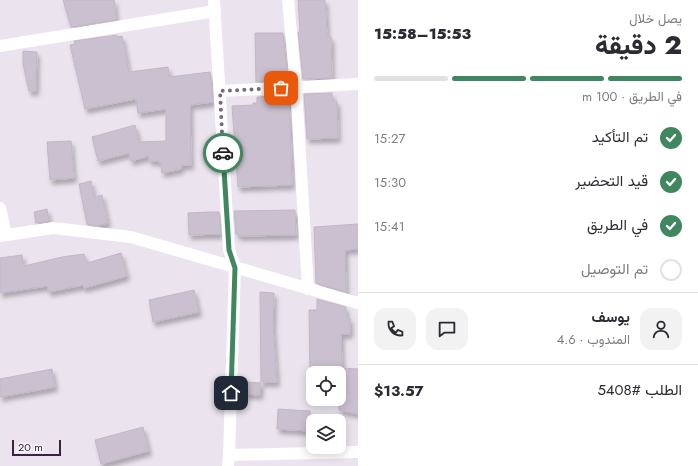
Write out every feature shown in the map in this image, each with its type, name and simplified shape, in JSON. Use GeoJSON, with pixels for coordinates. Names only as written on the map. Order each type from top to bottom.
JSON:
{"type":"FeatureCollection","features":[{"type":"Feature","properties":{"kind":"street"},"geometry":{"type":"LineString","coordinates":[[288,0],[296,87],[308,289]]}},
{"type":"Feature","properties":{"kind":"street"},"geometry":{"type":"LineString","coordinates":[[0,46],[215,6],[229,250],[235,268],[229,461],[358,452]]}},
{"type":"Feature","properties":{"kind":"street"},"geometry":{"type":"LineString","coordinates":[[220,91],[358,84]]}},
{"type":"Feature","properties":{"kind":"street"},"geometry":{"type":"LineString","coordinates":[[0,208],[3,236],[53,228],[131,237],[358,303]]}},
{"type":"Feature","properties":{"kind":"building"},"geometry":{"type":"Polygon","coordinates":[[[63,0],[114,0],[116,20],[71,27],[63,0]]]}},
{"type":"Feature","properties":{"kind":"building"},"geometry":{"type":"Polygon","coordinates":[[[298,0],[325,0],[327,36],[331,37],[332,78],[303,79],[298,32],[300,32],[298,0]]]}},
{"type":"Feature","properties":{"kind":"building"},"geometry":{"type":"Polygon","coordinates":[[[255,33],[283,33],[288,80],[256,82],[255,33]]]}},
{"type":"Feature","properties":{"kind":"building"},"geometry":{"type":"Polygon","coordinates":[[[117,35],[117,37],[122,36],[129,72],[168,67],[169,77],[210,72],[213,102],[190,105],[191,165],[181,165],[181,169],[162,173],[160,161],[149,161],[149,156],[131,161],[129,153],[98,161],[92,137],[135,125],[139,142],[166,141],[166,109],[138,113],[136,99],[85,109],[70,45],[75,44],[74,41],[117,35]]]}},
{"type":"Feature","properties":{"kind":"building"},"geometry":{"type":"Polygon","coordinates":[[[23,51],[37,52],[36,91],[29,91],[23,64],[23,51]]]}},
{"type":"Feature","properties":{"kind":"building"},"geometry":{"type":"Polygon","coordinates":[[[332,93],[332,101],[337,101],[338,138],[307,139],[304,94],[332,93]]]}},
{"type":"Feature","properties":{"kind":"building"},"geometry":{"type":"Polygon","coordinates":[[[289,95],[292,185],[238,187],[232,106],[253,105],[253,103],[257,103],[257,97],[289,95]]]}},
{"type":"Feature","properties":{"kind":"building"},"geometry":{"type":"Polygon","coordinates":[[[71,141],[74,178],[50,180],[47,142],[71,141]]]}},
{"type":"Feature","properties":{"kind":"building"},"geometry":{"type":"Polygon","coordinates":[[[91,181],[94,197],[102,195],[108,223],[97,226],[87,224],[79,184],[91,181]]]}},
{"type":"Feature","properties":{"kind":"building"},"geometry":{"type":"Polygon","coordinates":[[[47,209],[49,221],[36,223],[34,212],[47,209]]]}},
{"type":"Feature","properties":{"kind":"building"},"geometry":{"type":"Polygon","coordinates":[[[295,210],[296,235],[239,236],[239,234],[236,234],[234,211],[295,210]]]}},
{"type":"Feature","properties":{"kind":"building"},"geometry":{"type":"Polygon","coordinates":[[[219,212],[221,234],[189,235],[188,213],[219,212]]]}},
{"type":"Feature","properties":{"kind":"building"},"geometry":{"type":"Polygon","coordinates":[[[358,224],[358,249],[345,250],[346,292],[316,283],[314,227],[358,224]]]}},
{"type":"Feature","properties":{"kind":"building"},"geometry":{"type":"Polygon","coordinates":[[[121,253],[127,276],[84,288],[83,285],[49,292],[47,286],[0,293],[0,258],[22,255],[24,266],[62,257],[84,254],[87,263],[121,253]]]}},
{"type":"Feature","properties":{"kind":"building"},"geometry":{"type":"Polygon","coordinates":[[[194,290],[199,312],[153,322],[149,300],[194,290]]]}},
{"type":"Feature","properties":{"kind":"building"},"geometry":{"type":"Polygon","coordinates":[[[260,292],[274,293],[273,327],[277,382],[261,382],[260,292]]]}},
{"type":"Feature","properties":{"kind":"building"},"geometry":{"type":"Polygon","coordinates":[[[317,299],[346,307],[346,318],[350,318],[350,334],[341,334],[342,366],[310,366],[309,310],[317,310],[317,299]]]}},
{"type":"Feature","properties":{"kind":"building"},"geometry":{"type":"Polygon","coordinates":[[[346,368],[358,369],[358,414],[339,410],[339,406],[346,406],[346,368]]]}},
{"type":"Feature","properties":{"kind":"building"},"geometry":{"type":"Polygon","coordinates":[[[52,369],[55,387],[0,397],[0,379],[52,369]]]}},
{"type":"Feature","properties":{"kind":"building"},"geometry":{"type":"Polygon","coordinates":[[[245,382],[261,383],[260,395],[244,394],[245,382]]]}},
{"type":"Feature","properties":{"kind":"building"},"geometry":{"type":"Polygon","coordinates":[[[278,409],[310,411],[310,414],[306,414],[306,431],[277,429],[278,409]]]}},
{"type":"Feature","properties":{"kind":"building"},"geometry":{"type":"Polygon","coordinates":[[[143,427],[149,451],[101,464],[95,440],[143,427]]]}},
{"type":"Feature","properties":{"kind":"way so far"},"geometry":{"type":"LineString","coordinates":[[223,153],[220,91],[281,88]]}},
{"type":"Feature","properties":{"kind":"route"},"geometry":{"type":"LineString","coordinates":[[223,153],[229,250],[235,268],[231,393]]}}]}
